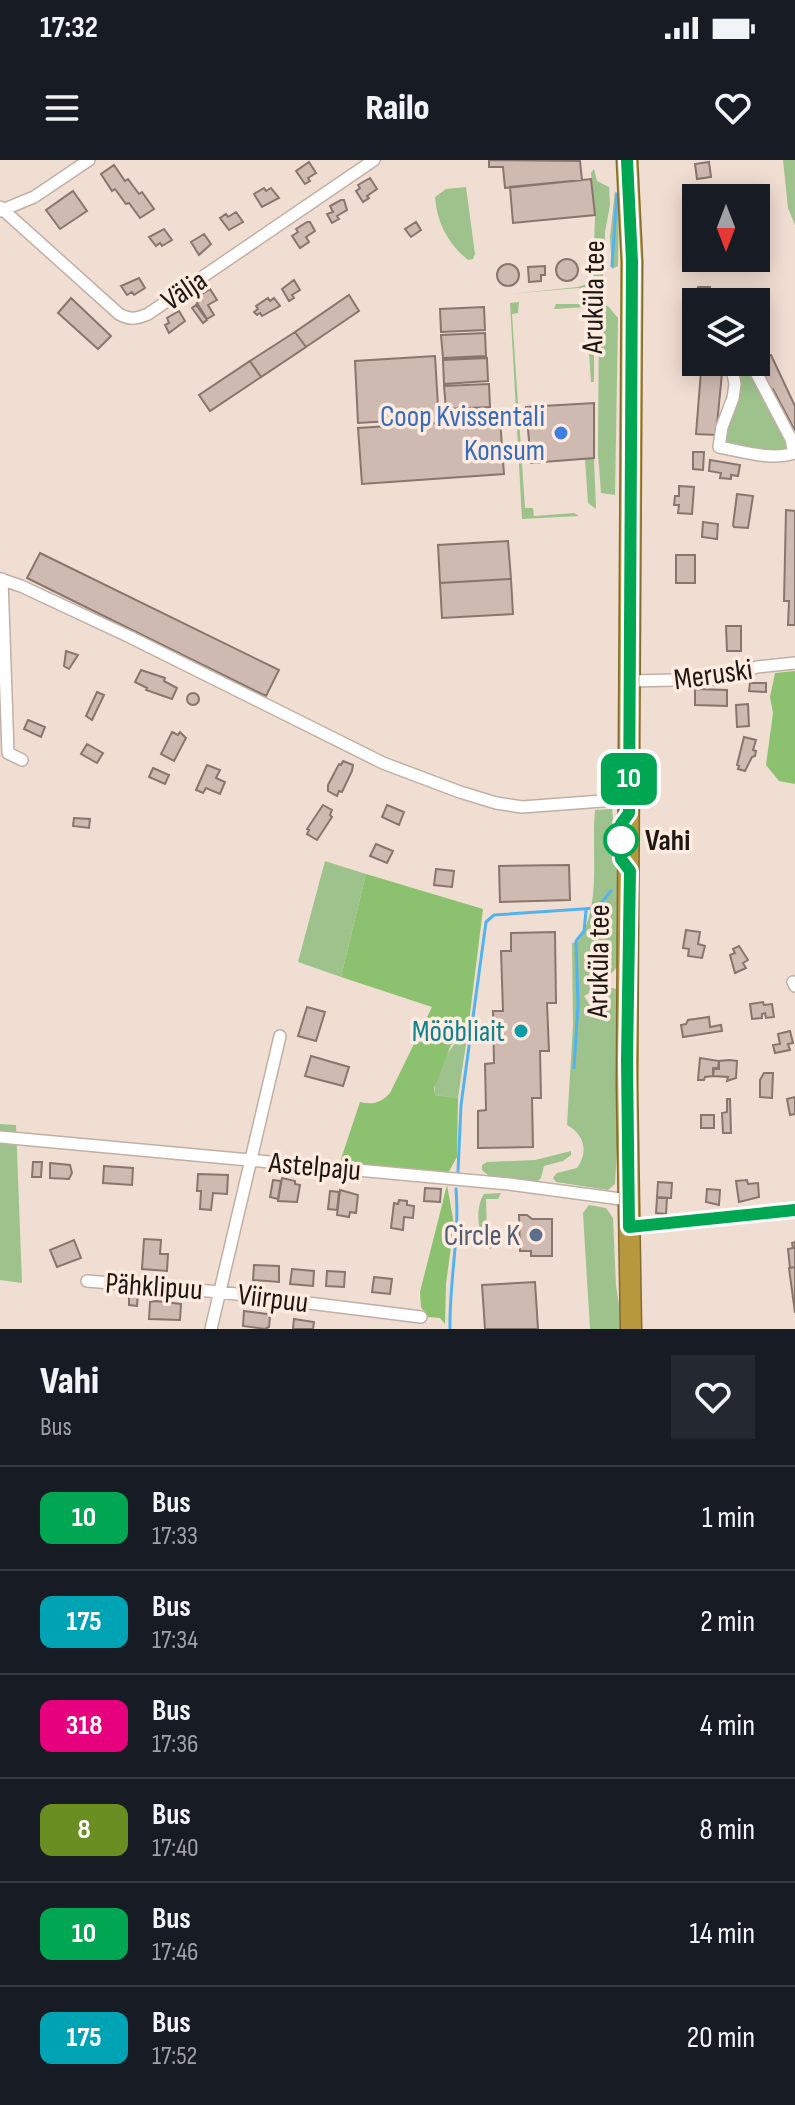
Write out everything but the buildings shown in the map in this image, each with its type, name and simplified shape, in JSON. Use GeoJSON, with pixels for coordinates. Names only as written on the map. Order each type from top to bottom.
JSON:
{"type":"FeatureCollection","features":[{"type":"Feature","properties":{"kind":"highway","name":"Aruküla tee"},"geometry":{"type":"LineString","coordinates":[[627,160],[632,262],[628,1200],[631,1329]]}},
{"type":"Feature","properties":{"kind":"street"},"geometry":{"type":"LineString","coordinates":[[1,210],[34,197],[89,160]]}},
{"type":"Feature","properties":{"kind":"street","name":"Välja"},"geometry":{"type":"LineString","coordinates":[[1,210],[119,314],[136,319],[148,314],[374,160]]}},
{"type":"Feature","properties":{"kind":"street"},"geometry":{"type":"LineString","coordinates":[[728,365],[752,365],[791,439],[794,453],[787,456],[768,455],[719,447],[735,384],[728,365]]}},
{"type":"Feature","properties":{"kind":"street"},"geometry":{"type":"LineString","coordinates":[[22,760],[8,753],[1,579],[130,637],[383,763],[460,792],[522,807],[629,799]]}},
{"type":"Feature","properties":{"kind":"street","name":"Meruski"},"geometry":{"type":"LineString","coordinates":[[630,681],[718,679],[757,667],[795,663]]}},
{"type":"Feature","properties":{"kind":"street"},"geometry":{"type":"LineString","coordinates":[[211,1329],[280,1036]]}},
{"type":"Feature","properties":{"kind":"street","name":"Astelpaju"},"geometry":{"type":"LineString","coordinates":[[0,1137],[509,1184],[628,1200]]}},
{"type":"Feature","properties":{"kind":"street"},"geometry":{"type":"LineString","coordinates":[[629,1227],[795,1210]]}},
{"type":"Feature","properties":{"kind":"street","name":"Pähklipuu"},"geometry":{"type":"LineString","coordinates":[[87,1281],[220,1292]]}},
{"type":"Feature","properties":{"kind":"street","name":"Viirpuu"},"geometry":{"type":"LineString","coordinates":[[220,1292],[421,1317]]}},
{"type":"Feature","properties":{"kind":"green space"},"geometry":{"type":"Polygon","coordinates":[[[783,160],[795,160],[795,225],[788,208],[783,160]]]}},
{"type":"Feature","properties":{"kind":"green space"},"geometry":{"type":"Polygon","coordinates":[[[594,169],[597,181],[609,187],[603,278],[594,291],[578,288],[510,294],[578,287],[593,282],[595,215],[591,173],[594,169]]]}},
{"type":"Feature","properties":{"kind":"green space"},"geometry":{"type":"Polygon","coordinates":[[[466,187],[475,254],[473,259],[468,260],[445,232],[435,197],[446,189],[466,187]]]}},
{"type":"Feature","properties":{"kind":"green space"},"geometry":{"type":"Polygon","coordinates":[[[615,191],[619,197],[618,266],[612,269],[610,237],[615,191]]]}},
{"type":"Feature","properties":{"kind":"green space"},"geometry":{"type":"Polygon","coordinates":[[[519,302],[518,313],[512,314],[525,508],[533,508],[534,516],[574,513],[579,516],[522,519],[510,303],[519,302]]]}},
{"type":"Feature","properties":{"kind":"green space"},"geometry":{"type":"Polygon","coordinates":[[[556,304],[594,304],[594,382],[591,382],[586,307],[554,309],[556,304]]]}},
{"type":"Feature","properties":{"kind":"green space"},"geometry":{"type":"Polygon","coordinates":[[[599,304],[608,306],[618,318],[615,495],[601,493],[598,454],[599,304]]]}},
{"type":"Feature","properties":{"kind":"green space"},"geometry":{"type":"Polygon","coordinates":[[[735,376],[753,376],[792,447],[768,451],[724,444],[735,376]]]}},
{"type":"Feature","properties":{"kind":"green space"},"geometry":{"type":"Polygon","coordinates":[[[594,458],[596,509],[588,503],[585,459],[594,458]]]}},
{"type":"Feature","properties":{"kind":"green space"},"geometry":{"type":"Polygon","coordinates":[[[795,671],[795,784],[779,781],[766,765],[773,713],[770,697],[775,673],[795,671]]]}},
{"type":"Feature","properties":{"kind":"green space"},"geometry":{"type":"Polygon","coordinates":[[[612,809],[618,845],[618,966],[603,983],[595,985],[593,991],[584,996],[589,1004],[611,988],[618,989],[618,1132],[615,1184],[608,1190],[556,1182],[553,1178],[557,1173],[577,1168],[584,1150],[581,1138],[567,1125],[573,1025],[572,943],[578,942],[585,927],[593,895],[595,810],[612,809]]]}},
{"type":"Feature","properties":{"kind":"green space"},"geometry":{"type":"Polygon","coordinates":[[[325,861],[366,874],[341,977],[298,962],[325,861]]]}},
{"type":"Feature","properties":{"kind":"green space"},"geometry":{"type":"Polygon","coordinates":[[[366,874],[483,909],[468,1030],[451,1045],[434,1088],[435,1095],[458,1098],[457,1157],[448,1173],[340,1162],[360,1102],[376,1102],[390,1093],[432,1007],[341,977],[366,874]]]}},
{"type":"Feature","properties":{"kind":"green space"},"geometry":{"type":"Polygon","coordinates":[[[468,1030],[458,1098],[435,1095],[440,1068],[449,1051],[468,1030]]]}},
{"type":"Feature","properties":{"kind":"green space"},"geometry":{"type":"Polygon","coordinates":[[[0,1124],[16,1125],[22,1283],[0,1280],[0,1124]]]}},
{"type":"Feature","properties":{"kind":"green space"},"geometry":{"type":"Polygon","coordinates":[[[571,1151],[571,1155],[563,1161],[544,1166],[537,1182],[489,1176],[482,1170],[482,1165],[487,1162],[535,1160],[571,1151]]]}},
{"type":"Feature","properties":{"kind":"green space"},"geometry":{"type":"Polygon","coordinates":[[[447,1185],[454,1224],[446,1284],[445,1324],[440,1318],[428,1317],[421,1307],[420,1292],[447,1185]]]}},
{"type":"Feature","properties":{"kind":"green space"},"geometry":{"type":"Polygon","coordinates":[[[501,1193],[498,1199],[486,1199],[487,1235],[492,1235],[492,1244],[495,1245],[490,1249],[480,1231],[479,1208],[484,1194],[501,1193]]]}},
{"type":"Feature","properties":{"kind":"green space"},"geometry":{"type":"Polygon","coordinates":[[[589,1205],[606,1208],[613,1218],[616,1286],[623,1329],[590,1329],[583,1213],[589,1205]]]}},
{"type":"Feature","properties":{"kind":"waterway"},"geometry":{"type":"LineString","coordinates":[[612,266],[617,194]]}},
{"type":"Feature","properties":{"kind":"waterway"},"geometry":{"type":"LineString","coordinates":[[458,1172],[461,1105],[486,922],[494,915],[597,908],[611,891]]}},
{"type":"Feature","properties":{"kind":"waterway"},"geometry":{"type":"LineString","coordinates":[[574,1068],[578,1005],[576,941],[584,931],[586,911]]}},
{"type":"Feature","properties":{"kind":"waterway"},"geometry":{"type":"LineString","coordinates":[[450,1329],[457,1224],[456,1189]]}},
{"type":"Feature","properties":{"kind":"bus line","name":"10"},"geometry":{"type":"LineString","coordinates":[[627,160],[632,262],[631,632],[629,813],[621,824],[621,859],[630,871],[627,981],[629,1227],[795,1210]]}},
{"type":"Feature","properties":{"kind":"place","name":"Coop Kvissentali Konsum"},"geometry":{"type":"Point","coordinates":[561,433]}},
{"type":"Feature","properties":{"kind":"place","name":"Vahi"},"geometry":{"type":"Point","coordinates":[621,840]}},
{"type":"Feature","properties":{"kind":"place","name":"Mööbliait"},"geometry":{"type":"Point","coordinates":[521,1031]}},
{"type":"Feature","properties":{"kind":"place","name":"Circle K"},"geometry":{"type":"Point","coordinates":[536,1235]}}]}
